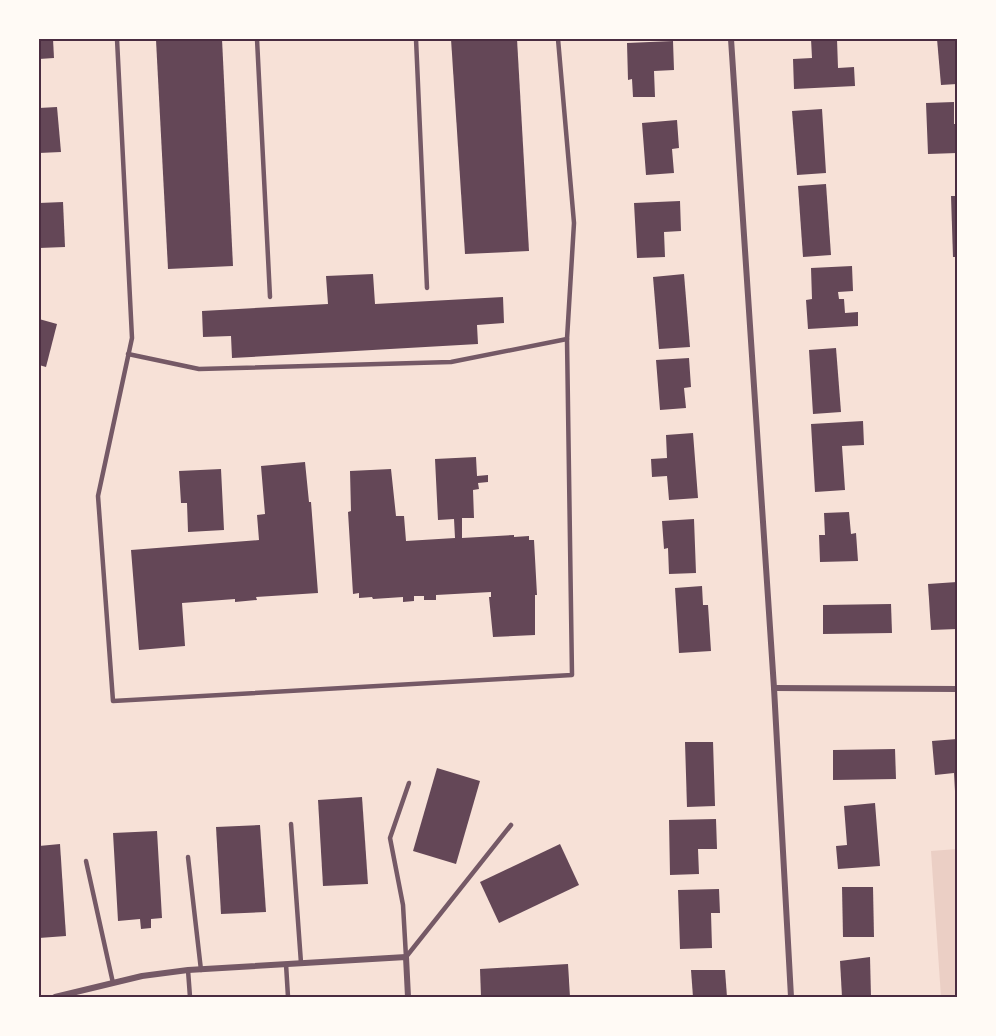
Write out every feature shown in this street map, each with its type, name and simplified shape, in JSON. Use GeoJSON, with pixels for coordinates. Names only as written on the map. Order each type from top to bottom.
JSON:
{"type":"FeatureCollection","features":[{"type":"Feature","properties":{"kind":"street"},"geometry":{"type":"LineString","coordinates":[[731,39],[774,688],[791,997]]}},
{"type":"Feature","properties":{"kind":"street"},"geometry":{"type":"LineString","coordinates":[[774,688],[957,688]]}},
{"type":"Feature","properties":{"kind":"street"},"geometry":{"type":"LineString","coordinates":[[55,997],[75,995],[113,982],[188,970],[406,957],[408,997]]}},
{"type":"Feature","properties":{"kind":"lane"},"geometry":{"type":"LineString","coordinates":[[117,39],[132,338],[98,496],[113,701],[572,675],[567,339],[574,223],[558,39]]}},
{"type":"Feature","properties":{"kind":"lane"},"geometry":{"type":"LineString","coordinates":[[257,39],[270,297]]}},
{"type":"Feature","properties":{"kind":"lane"},"geometry":{"type":"LineString","coordinates":[[416,39],[427,288]]}},
{"type":"Feature","properties":{"kind":"lane"},"geometry":{"type":"LineString","coordinates":[[128,354],[199,369],[451,362],[567,339]]}},
{"type":"Feature","properties":{"kind":"lane"},"geometry":{"type":"LineString","coordinates":[[406,957],[403,905],[390,838],[409,783]]}},
{"type":"Feature","properties":{"kind":"lane"},"geometry":{"type":"LineString","coordinates":[[291,824],[301,963]]}},
{"type":"Feature","properties":{"kind":"lane"},"geometry":{"type":"LineString","coordinates":[[406,957],[511,825]]}},
{"type":"Feature","properties":{"kind":"lane"},"geometry":{"type":"LineString","coordinates":[[188,857],[201,970]]}},
{"type":"Feature","properties":{"kind":"lane"},"geometry":{"type":"LineString","coordinates":[[86,861],[113,982]]}},
{"type":"Feature","properties":{"kind":"lane"},"geometry":{"type":"LineString","coordinates":[[286,964],[288,997]]}},
{"type":"Feature","properties":{"kind":"lane"},"geometry":{"type":"LineString","coordinates":[[188,970],[190,997]]}},
{"type":"Feature","properties":{"kind":"shaded area"},"geometry":{"type":"Polygon","coordinates":[[[957,849],[957,997],[941,997],[931,851],[957,849]]]}},
{"type":"Feature","properties":{"kind":"building"},"geometry":{"type":"Polygon","coordinates":[[[39,39],[53,39],[54,58],[39,59],[39,39]]]}},
{"type":"Feature","properties":{"kind":"building"},"geometry":{"type":"Polygon","coordinates":[[[222,39],[233,266],[168,269],[156,40],[222,39]]]}},
{"type":"Feature","properties":{"kind":"building"},"geometry":{"type":"Polygon","coordinates":[[[451,39],[517,39],[529,251],[465,254],[451,39]]]}},
{"type":"Feature","properties":{"kind":"building"},"geometry":{"type":"Polygon","coordinates":[[[811,39],[837,39],[838,68],[854,67],[855,86],[794,89],[793,59],[812,58],[811,39]]]}},
{"type":"Feature","properties":{"kind":"building"},"geometry":{"type":"Polygon","coordinates":[[[937,39],[957,39],[957,84],[941,85],[937,39]]]}},
{"type":"Feature","properties":{"kind":"building"},"geometry":{"type":"Polygon","coordinates":[[[673,41],[674,70],[654,71],[655,97],[633,97],[632,79],[628,80],[627,43],[673,41]]]}},
{"type":"Feature","properties":{"kind":"building"},"geometry":{"type":"Polygon","coordinates":[[[954,102],[957,153],[928,154],[926,103],[954,102]]]}},
{"type":"Feature","properties":{"kind":"building"},"geometry":{"type":"Polygon","coordinates":[[[57,107],[61,152],[39,153],[39,108],[57,107]]]}},
{"type":"Feature","properties":{"kind":"building"},"geometry":{"type":"Polygon","coordinates":[[[822,109],[826,173],[797,175],[792,111],[822,109]]]}},
{"type":"Feature","properties":{"kind":"building"},"geometry":{"type":"Polygon","coordinates":[[[677,120],[679,148],[672,149],[674,173],[646,175],[642,123],[677,120]]]}},
{"type":"Feature","properties":{"kind":"building"},"geometry":{"type":"Polygon","coordinates":[[[826,184],[831,255],[803,257],[798,186],[826,184]]]}},
{"type":"Feature","properties":{"kind":"building"},"geometry":{"type":"Polygon","coordinates":[[[951,196],[957,196],[957,257],[953,257],[951,196]]]}},
{"type":"Feature","properties":{"kind":"building"},"geometry":{"type":"Polygon","coordinates":[[[680,201],[681,231],[664,232],[665,257],[637,258],[634,203],[680,201]]]}},
{"type":"Feature","properties":{"kind":"building"},"geometry":{"type":"Polygon","coordinates":[[[63,202],[65,247],[39,248],[39,203],[63,202]]]}},
{"type":"Feature","properties":{"kind":"building"},"geometry":{"type":"Polygon","coordinates":[[[852,266],[853,291],[838,292],[839,299],[844,299],[845,313],[858,312],[858,326],[808,329],[806,300],[812,299],[811,268],[852,266]]]}},
{"type":"Feature","properties":{"kind":"building"},"geometry":{"type":"Polygon","coordinates":[[[373,274],[375,304],[503,297],[504,323],[477,325],[478,344],[232,358],[231,336],[203,337],[202,311],[328,304],[326,276],[373,274]]]}},
{"type":"Feature","properties":{"kind":"building"},"geometry":{"type":"Polygon","coordinates":[[[684,274],[690,347],[659,349],[653,277],[684,274]]]}},
{"type":"Feature","properties":{"kind":"building"},"geometry":{"type":"Polygon","coordinates":[[[39,319],[57,324],[46,367],[39,365],[39,319]]]}},
{"type":"Feature","properties":{"kind":"building"},"geometry":{"type":"Polygon","coordinates":[[[836,348],[841,412],[813,414],[809,350],[836,348]]]}},
{"type":"Feature","properties":{"kind":"building"},"geometry":{"type":"Polygon","coordinates":[[[689,358],[691,387],[684,388],[686,408],[660,410],[656,360],[689,358]]]}},
{"type":"Feature","properties":{"kind":"building"},"geometry":{"type":"Polygon","coordinates":[[[863,421],[864,445],[842,446],[845,490],[815,492],[811,424],[863,421]]]}},
{"type":"Feature","properties":{"kind":"building"},"geometry":{"type":"Polygon","coordinates":[[[693,433],[698,498],[669,500],[667,476],[652,477],[651,459],[667,458],[666,435],[693,433]]]}},
{"type":"Feature","properties":{"kind":"building"},"geometry":{"type":"Polygon","coordinates":[[[476,457],[477,476],[488,475],[488,482],[478,483],[479,489],[473,490],[474,518],[462,518],[462,538],[514,535],[514,537],[529,536],[529,540],[534,540],[537,595],[535,595],[535,635],[493,637],[489,597],[491,597],[491,592],[436,595],[436,600],[424,600],[424,596],[414,596],[414,601],[403,602],[403,597],[373,599],[372,597],[359,598],[359,593],[353,594],[348,512],[351,511],[350,471],[391,469],[396,516],[404,516],[406,541],[455,538],[454,519],[438,520],[435,459],[476,457]]]}},
{"type":"Feature","properties":{"kind":"building"},"geometry":{"type":"Polygon","coordinates":[[[305,462],[309,502],[311,502],[318,593],[256,597],[257,600],[235,602],[235,599],[182,603],[185,646],[139,650],[131,550],[259,540],[257,515],[265,514],[261,466],[305,462]]]}},
{"type":"Feature","properties":{"kind":"building"},"geometry":{"type":"Polygon","coordinates":[[[221,469],[224,530],[188,532],[187,503],[181,503],[179,471],[221,469]]]}},
{"type":"Feature","properties":{"kind":"building"},"geometry":{"type":"Polygon","coordinates":[[[849,512],[851,534],[856,533],[858,561],[820,562],[819,535],[825,535],[824,513],[849,512]]]}},
{"type":"Feature","properties":{"kind":"building"},"geometry":{"type":"Polygon","coordinates":[[[694,519],[696,573],[669,574],[668,548],[664,549],[662,521],[694,519]]]}},
{"type":"Feature","properties":{"kind":"building"},"geometry":{"type":"Polygon","coordinates":[[[957,582],[957,629],[931,630],[928,584],[957,582]]]}},
{"type":"Feature","properties":{"kind":"building"},"geometry":{"type":"Polygon","coordinates":[[[702,586],[703,605],[708,605],[711,651],[679,653],[675,588],[702,586]]]}},
{"type":"Feature","properties":{"kind":"building"},"geometry":{"type":"Polygon","coordinates":[[[891,604],[892,633],[823,634],[823,605],[891,604]]]}},
{"type":"Feature","properties":{"kind":"building"},"geometry":{"type":"Polygon","coordinates":[[[957,739],[957,791],[955,791],[954,773],[935,775],[932,741],[957,739]]]}},
{"type":"Feature","properties":{"kind":"building"},"geometry":{"type":"Polygon","coordinates":[[[685,742],[713,742],[715,806],[687,807],[685,742]]]}},
{"type":"Feature","properties":{"kind":"building"},"geometry":{"type":"Polygon","coordinates":[[[895,749],[896,779],[833,780],[833,750],[895,749]]]}},
{"type":"Feature","properties":{"kind":"building"},"geometry":{"type":"Polygon","coordinates":[[[437,768],[480,781],[456,864],[413,851],[437,768]]]}},
{"type":"Feature","properties":{"kind":"building"},"geometry":{"type":"Polygon","coordinates":[[[362,797],[368,884],[323,886],[318,800],[362,797]]]}},
{"type":"Feature","properties":{"kind":"building"},"geometry":{"type":"Polygon","coordinates":[[[875,803],[880,866],[838,869],[836,846],[847,845],[844,806],[875,803]]]}},
{"type":"Feature","properties":{"kind":"building"},"geometry":{"type":"Polygon","coordinates":[[[716,819],[717,849],[698,849],[699,874],[670,875],[669,820],[716,819]]]}},
{"type":"Feature","properties":{"kind":"building"},"geometry":{"type":"Polygon","coordinates":[[[260,825],[266,912],[221,914],[216,827],[260,825]]]}},
{"type":"Feature","properties":{"kind":"building"},"geometry":{"type":"Polygon","coordinates":[[[157,831],[162,918],[151,919],[151,928],[141,929],[140,919],[118,921],[113,833],[157,831]]]}},
{"type":"Feature","properties":{"kind":"building"},"geometry":{"type":"Polygon","coordinates":[[[60,844],[66,936],[39,938],[39,846],[60,844]]]}},
{"type":"Feature","properties":{"kind":"building"},"geometry":{"type":"Polygon","coordinates":[[[560,844],[579,885],[499,923],[480,882],[560,844]]]}},
{"type":"Feature","properties":{"kind":"building"},"geometry":{"type":"Polygon","coordinates":[[[842,887],[873,887],[874,937],[843,937],[842,887]]]}},
{"type":"Feature","properties":{"kind":"building"},"geometry":{"type":"Polygon","coordinates":[[[719,889],[720,913],[711,913],[712,948],[680,949],[678,890],[719,889]]]}},
{"type":"Feature","properties":{"kind":"building"},"geometry":{"type":"Polygon","coordinates":[[[870,957],[871,997],[842,997],[840,961],[870,957]]]}},
{"type":"Feature","properties":{"kind":"building"},"geometry":{"type":"Polygon","coordinates":[[[568,964],[570,997],[481,997],[480,969],[568,964]]]}},
{"type":"Feature","properties":{"kind":"building"},"geometry":{"type":"Polygon","coordinates":[[[691,970],[725,970],[727,997],[693,997],[691,970]]]}}]}
